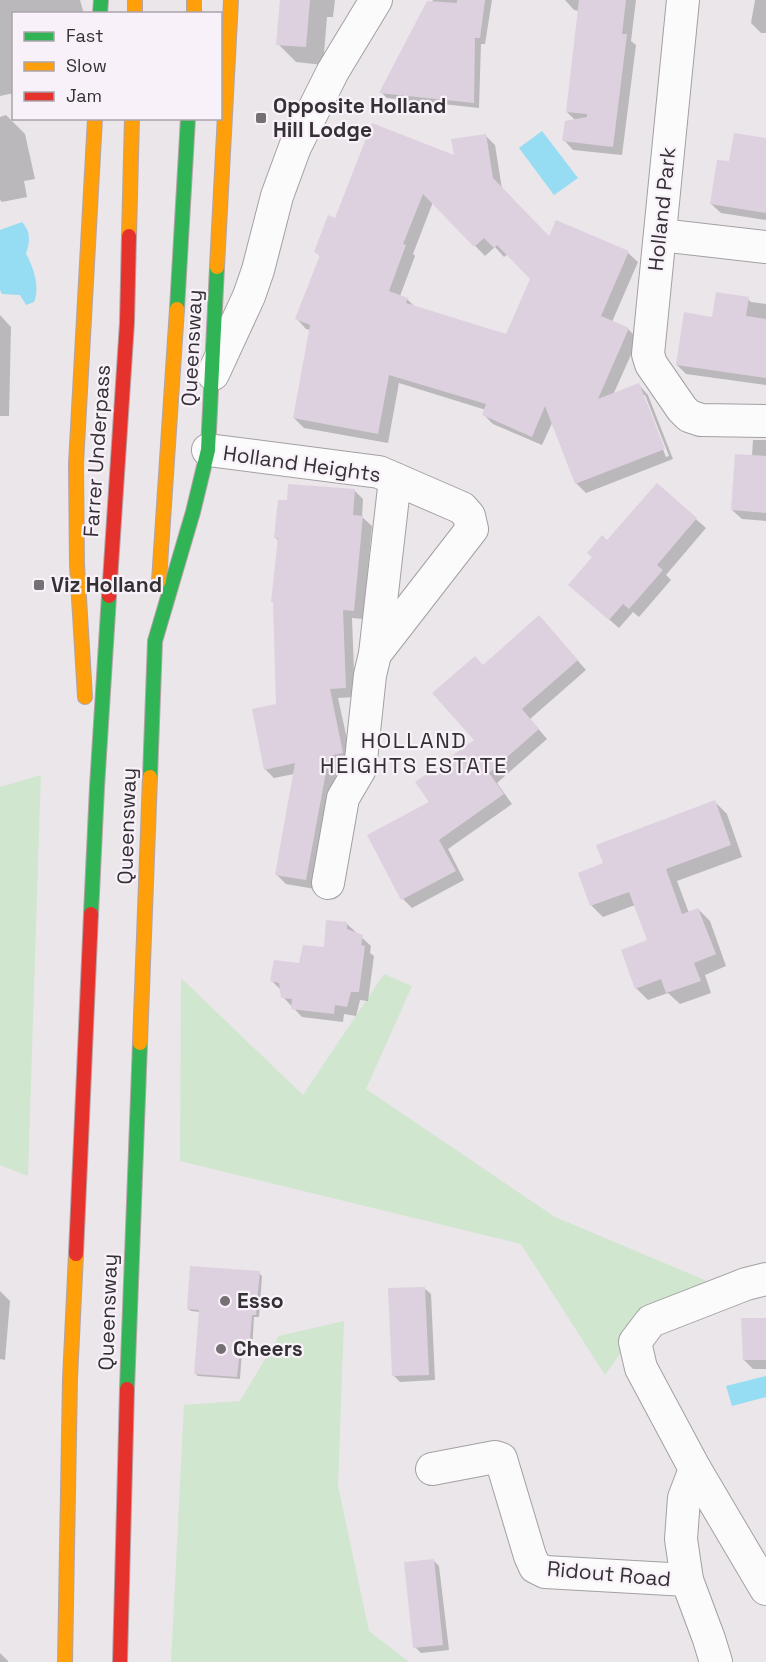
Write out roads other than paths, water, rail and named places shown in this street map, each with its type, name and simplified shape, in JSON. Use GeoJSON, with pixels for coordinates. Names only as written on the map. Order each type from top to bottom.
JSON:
{"type":"FeatureCollection","features":[{"type":"Feature","properties":{"kind":"highway","name":"Queensway"},"geometry":{"type":"LineString","coordinates":[[120,1662],[128,1344],[155,641],[193,512],[208,450],[231,0]]}},
{"type":"Feature","properties":{"kind":"highway"},"geometry":{"type":"LineString","coordinates":[[85,708],[77,565],[76,464],[95,120]]}},
{"type":"Feature","properties":{"kind":"highway","name":"Farrer Underpass"},"geometry":{"type":"LineString","coordinates":[[97,787],[127,323],[132,120]]}},
{"type":"Feature","properties":{"kind":"highway"},"geometry":{"type":"LineString","coordinates":[[155,641],[188,120]]}},
{"type":"Feature","properties":{"kind":"highway","name":"Queensway"},"geometry":{"type":"LineString","coordinates":[[65,1662],[70,1379],[97,787],[89,768],[87,732]]}},
{"type":"Feature","properties":{"kind":"street"},"geometry":{"type":"LineString","coordinates":[[211,378],[249,296],[277,196],[295,147],[333,71],[376,0]]}},
{"type":"Feature","properties":{"kind":"street","name":"Holland Park"},"geometry":{"type":"LineString","coordinates":[[683,0],[648,354],[651,364],[689,416],[701,420],[766,421]]}},
{"type":"Feature","properties":{"kind":"street"},"geometry":{"type":"LineString","coordinates":[[660,235],[766,248]]}},
{"type":"Feature","properties":{"kind":"street","name":"Holland Heights"},"geometry":{"type":"LineString","coordinates":[[208,450],[378,472],[462,508],[469,516],[472,529],[375,654]]}},
{"type":"Feature","properties":{"kind":"street","name":"Holland Heights"},"geometry":{"type":"LineString","coordinates":[[327,883],[343,798],[360,770],[396,479]]}},
{"type":"Feature","properties":{"kind":"street"},"geometry":{"type":"LineString","coordinates":[[766,1279],[746,1284],[651,1321],[635,1342],[641,1368],[695,1469],[766,1589]]}},
{"type":"Feature","properties":{"kind":"street","name":"Ridout Road"},"geometry":{"type":"LineString","coordinates":[[432,1469],[495,1457],[501,1459],[530,1556],[535,1567],[545,1572],[687,1580]]}},
{"type":"Feature","properties":{"kind":"street","name":"Ridout Road"},"geometry":{"type":"LineString","coordinates":[[695,1469],[684,1498],[681,1539],[687,1580],[716,1662]]}},
{"type":"Feature","properties":{"kind":"water"},"geometry":{"type":"Polygon","coordinates":[[[542,131],[578,178],[554,195],[519,148],[542,131]]]}},
{"type":"Feature","properties":{"kind":"water"},"geometry":{"type":"Polygon","coordinates":[[[22,222],[28,233],[26,254],[34,271],[36,284],[34,302],[26,305],[20,295],[2,294],[0,290],[0,230],[22,222]]]}},
{"type":"Feature","properties":{"kind":"water"},"geometry":{"type":"Polygon","coordinates":[[[766,1376],[766,1397],[732,1406],[726,1386],[766,1376]]]}},
{"type":"Feature","properties":{"kind":"place","name":"Opposite Holland Hill Lodge"},"geometry":{"type":"Point","coordinates":[261,118]}},
{"type":"Feature","properties":{"kind":"place","name":"Viz Holland"},"geometry":{"type":"Point","coordinates":[39,585]}},
{"type":"Feature","properties":{"kind":"place","name":"Esso"},"geometry":{"type":"Point","coordinates":[225,1301]}},
{"type":"Feature","properties":{"kind":"place","name":"Cheers"},"geometry":{"type":"Point","coordinates":[221,1349]}},
{"type":"Feature","properties":{"kind":"district","name":"HOLLAND HEIGHTS ESTATE"},"geometry":{"type":"Point","coordinates":[414,752]}}]}
